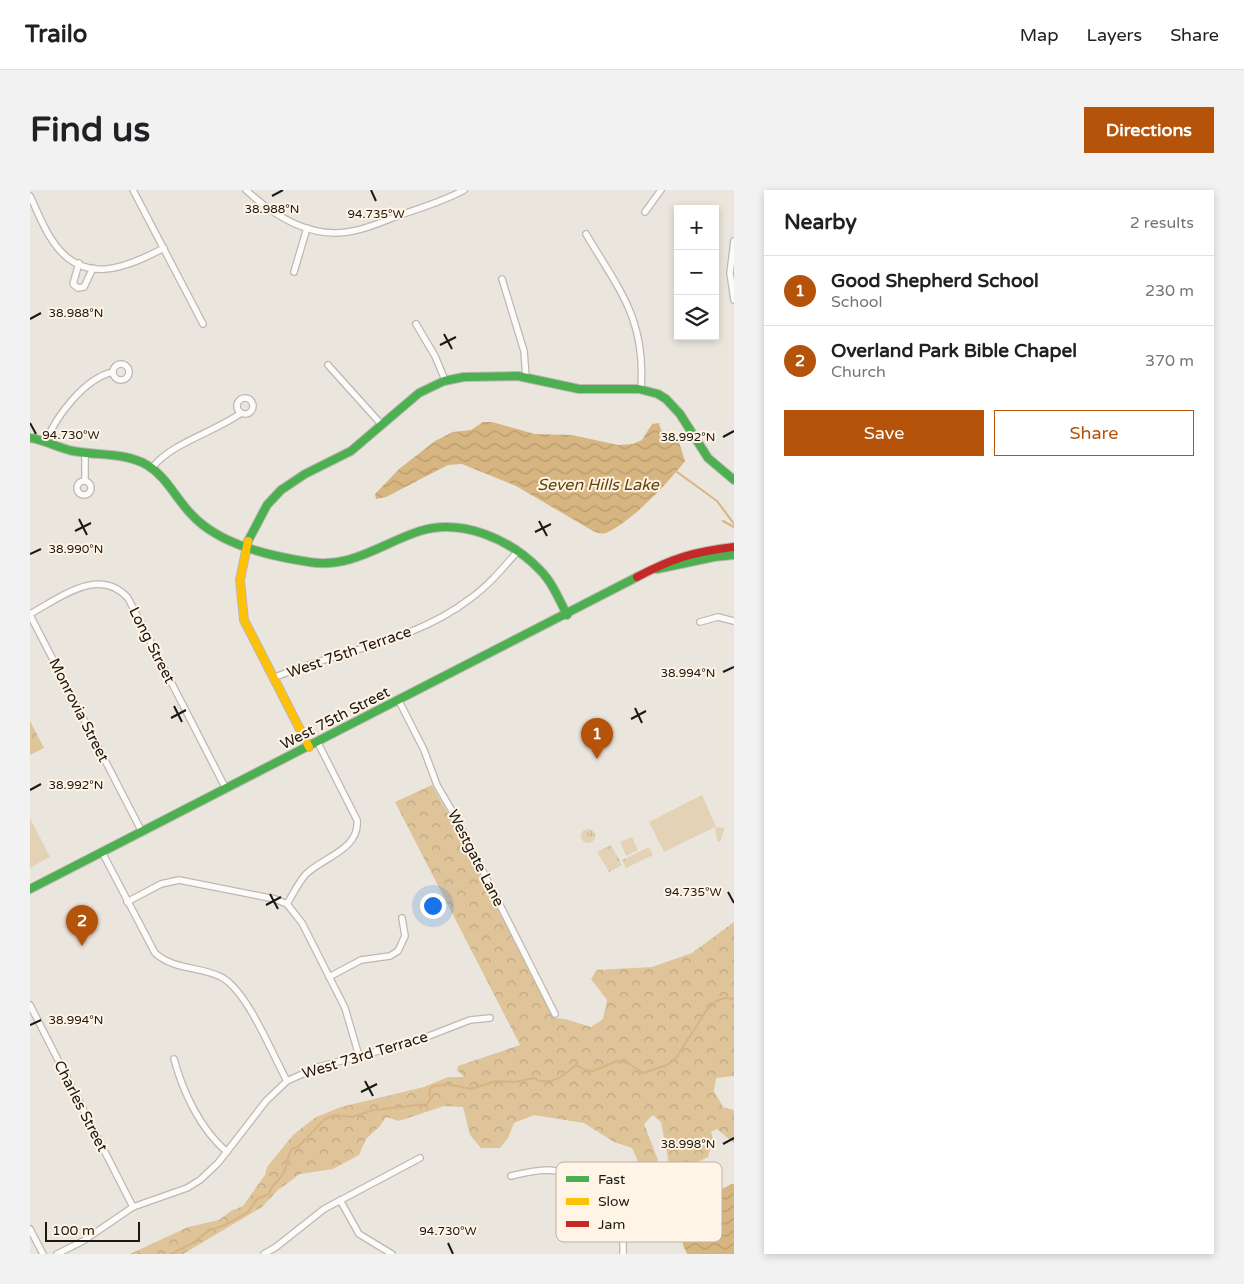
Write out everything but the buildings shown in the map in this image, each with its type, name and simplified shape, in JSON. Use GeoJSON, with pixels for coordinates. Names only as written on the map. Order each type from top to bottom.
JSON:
{"type":"FeatureCollection","features":[{"type":"Feature","properties":{"kind":"street"},"geometry":{"type":"LineString","coordinates":[[134,190],[203,324]]}},
{"type":"Feature","properties":{"kind":"street"},"geometry":{"type":"LineString","coordinates":[[246,190],[271,210],[307,228],[324,232],[352,232],[438,202],[464,190]]}},
{"type":"Feature","properties":{"kind":"street"},"geometry":{"type":"LineString","coordinates":[[645,212],[662,190]]}},
{"type":"Feature","properties":{"kind":"street"},"geometry":{"type":"LineString","coordinates":[[30,196],[52,240],[70,259],[79,263],[93,268],[123,268],[164,248]]}},
{"type":"Feature","properties":{"kind":"street"},"geometry":{"type":"LineString","coordinates":[[294,272],[307,228]]}},
{"type":"Feature","properties":{"kind":"street"},"geometry":{"type":"LineString","coordinates":[[586,234],[634,319],[642,358],[641,390]]}},
{"type":"Feature","properties":{"kind":"street"},"geometry":{"type":"LineString","coordinates":[[734,241],[730,273],[734,300]]}},
{"type":"Feature","properties":{"kind":"street"},"geometry":{"type":"LineString","coordinates":[[79,263],[73,279],[73,284],[78,288],[84,287],[87,283],[93,268]]}},
{"type":"Feature","properties":{"kind":"street"},"geometry":{"type":"LineString","coordinates":[[502,279],[524,351],[526,377]]}},
{"type":"Feature","properties":{"kind":"street"},"geometry":{"type":"LineString","coordinates":[[416,324],[445,380]]}},
{"type":"Feature","properties":{"kind":"street"},"geometry":{"type":"LineString","coordinates":[[328,365],[381,424]]}},
{"type":"Feature","properties":{"kind":"street"},"geometry":{"type":"LineString","coordinates":[[46,441],[67,405],[104,374],[114,372]]}},
{"type":"Feature","properties":{"kind":"street"},"geometry":{"type":"LineString","coordinates":[[309,747],[250,634],[241,606],[239,580],[247,545],[258,517],[277,494],[305,474],[348,454],[409,398],[445,380],[493,376],[526,377],[577,389],[654,392],[668,399],[678,410],[708,459],[734,480]]}},
{"type":"Feature","properties":{"kind":"street"},"geometry":{"type":"LineString","coordinates":[[152,468],[167,454],[222,426],[241,413]]}},
{"type":"Feature","properties":{"kind":"street"},"geometry":{"type":"LineString","coordinates":[[30,438],[85,453],[125,456],[152,468],[206,528],[227,539],[312,562],[344,562],[370,555],[423,530],[455,526],[477,531],[531,561],[548,580],[567,615]]}},
{"type":"Feature","properties":{"kind":"street"},"geometry":{"type":"LineString","coordinates":[[85,453],[85,480]]}},
{"type":"Feature","properties":{"kind":"street","name":"West 75th Street"},"geometry":{"type":"LineString","coordinates":[[30,889],[567,615],[653,570],[668,560],[684,554],[734,547]]}},
{"type":"Feature","properties":{"kind":"street","name":"West 75th Terrace"},"geometry":{"type":"LineString","coordinates":[[273,678],[308,664],[382,643],[432,622],[473,597],[517,552]]}},
{"type":"Feature","properties":{"kind":"street","name":"West 75th Street"},"geometry":{"type":"LineString","coordinates":[[653,570],[700,558],[734,555]]}},
{"type":"Feature","properties":{"kind":"street","name":"Long Street"},"geometry":{"type":"LineString","coordinates":[[30,614],[88,584],[105,583],[122,592],[128,598],[226,789]]}},
{"type":"Feature","properties":{"kind":"street","name":"Monrovia Street"},"geometry":{"type":"LineString","coordinates":[[30,614],[142,832]]}},
{"type":"Feature","properties":{"kind":"street"},"geometry":{"type":"LineString","coordinates":[[700,622],[718,617],[734,621]]}},
{"type":"Feature","properties":{"kind":"street","name":"Westgate Lane"},"geometry":{"type":"LineString","coordinates":[[399,701],[424,750],[437,785],[456,818],[555,1014]]}},
{"type":"Feature","properties":{"kind":"street"},"geometry":{"type":"LineString","coordinates":[[287,904],[306,875],[352,841],[358,828],[357,820],[318,743]]}},
{"type":"Feature","properties":{"kind":"street"},"geometry":{"type":"LineString","coordinates":[[102,852],[150,946],[162,959],[179,967],[219,976],[235,986],[286,1081]]}},
{"type":"Feature","properties":{"kind":"street"},"geometry":{"type":"LineString","coordinates":[[127,902],[161,884],[179,880],[275,898],[287,904],[302,923],[345,1008],[359,1056]]}},
{"type":"Feature","properties":{"kind":"street"},"geometry":{"type":"LineString","coordinates":[[329,977],[362,960],[390,956],[398,951],[405,936],[402,918]]}},
{"type":"Feature","properties":{"kind":"street","name":"Charles Street"},"geometry":{"type":"LineString","coordinates":[[30,1005],[133,1207]]}},
{"type":"Feature","properties":{"kind":"street","name":"West 73rd Terrace"},"geometry":{"type":"LineString","coordinates":[[57,1254],[83,1241],[133,1207],[187,1188],[200,1180],[226,1152],[266,1101],[286,1081],[318,1067],[416,1041],[470,1020],[490,1018]]}},
{"type":"Feature","properties":{"kind":"street"},"geometry":{"type":"LineString","coordinates":[[174,1059],[181,1082],[209,1135],[226,1152]]}},
{"type":"Feature","properties":{"kind":"street"},"geometry":{"type":"LineString","coordinates":[[264,1254],[276,1247],[324,1208],[420,1158]]}},
{"type":"Feature","properties":{"kind":"street"},"geometry":{"type":"LineString","coordinates":[[511,1176],[549,1170],[556,1171]]}},
{"type":"Feature","properties":{"kind":"street"},"geometry":{"type":"LineString","coordinates":[[340,1200],[359,1234],[392,1254]]}},
{"type":"Feature","properties":{"kind":"street"},"geometry":{"type":"LineString","coordinates":[[30,1229],[43,1254]]}},
{"type":"Feature","properties":{"kind":"green space"},"geometry":{"type":"Polygon","coordinates":[[[30,721],[44,748],[30,755],[30,721]]]}},
{"type":"Feature","properties":{"kind":"green space"},"geometry":{"type":"Polygon","coordinates":[[[432,785],[459,833],[553,1018],[565,1019],[591,1027],[603,1019],[607,1000],[591,979],[597,970],[652,967],[692,953],[734,922],[734,1076],[716,1078],[714,1091],[723,1107],[734,1110],[734,1143],[717,1129],[711,1132],[713,1139],[708,1157],[698,1162],[669,1162],[661,1122],[653,1115],[644,1124],[658,1160],[657,1162],[638,1162],[632,1148],[614,1142],[584,1123],[534,1115],[514,1123],[508,1138],[500,1148],[481,1148],[470,1135],[463,1107],[444,1106],[399,1121],[386,1117],[380,1126],[366,1139],[359,1155],[333,1169],[300,1174],[278,1190],[262,1207],[183,1254],[130,1254],[188,1227],[219,1220],[231,1211],[243,1206],[265,1175],[267,1167],[293,1135],[316,1117],[341,1107],[424,1087],[448,1077],[464,1077],[457,1070],[458,1066],[520,1045],[395,802],[432,785]]]}},
{"type":"Feature","properties":{"kind":"green space"},"geometry":{"type":"Polygon","coordinates":[[[702,795],[716,827],[725,828],[720,842],[717,841],[715,827],[664,852],[649,822],[702,795]]]}},
{"type":"Feature","properties":{"kind":"green space"},"geometry":{"type":"Polygon","coordinates":[[[30,818],[50,857],[30,868],[30,818]]]}},
{"type":"Feature","properties":{"kind":"green space"},"geometry":{"type":"Polygon","coordinates":[[[588,829],[593,831],[595,836],[593,841],[588,843],[583,841],[581,836],[583,831],[588,829]]]}},
{"type":"Feature","properties":{"kind":"green space"},"geometry":{"type":"Polygon","coordinates":[[[632,837],[638,850],[626,856],[620,842],[632,837]]]}},
{"type":"Feature","properties":{"kind":"green space"},"geometry":{"type":"Polygon","coordinates":[[[611,845],[622,865],[609,872],[597,852],[611,845]]]}},
{"type":"Feature","properties":{"kind":"green space"},"geometry":{"type":"Polygon","coordinates":[[[649,847],[653,855],[626,868],[622,860],[649,847]]]}},
{"type":"Feature","properties":{"kind":"water","name":"Seven Hills Lake"},"geometry":{"type":"Polygon","coordinates":[[[483,422],[492,422],[535,434],[572,435],[618,445],[633,444],[642,440],[652,424],[659,423],[661,430],[678,439],[685,461],[660,490],[639,510],[618,527],[604,533],[593,531],[516,486],[462,464],[448,465],[386,497],[376,499],[375,494],[399,469],[435,441],[453,432],[471,430],[483,422]]]}},
{"type":"Feature","properties":{"kind":"water"},"geometry":{"type":"Polygon","coordinates":[[[734,1184],[734,1254],[687,1254],[683,1242],[722,1242],[722,1189],[734,1184]]]}},
{"type":"Feature","properties":{"kind":"waterway"},"geometry":{"type":"LineString","coordinates":[[677,472],[717,501],[734,524]]}},
{"type":"Feature","properties":{"kind":"waterway"},"geometry":{"type":"LineString","coordinates":[[723,521],[734,527]]}},
{"type":"Feature","properties":{"kind":"waterway"},"geometry":{"type":"LineString","coordinates":[[171,1254],[193,1243],[208,1231],[225,1225],[248,1212],[257,1199],[269,1194],[282,1175],[292,1149],[298,1147],[325,1119],[335,1115],[352,1117],[374,1110],[427,1104],[431,1098],[429,1094],[431,1087],[447,1084],[471,1089],[496,1081],[515,1082],[534,1078],[545,1082],[551,1081],[567,1073],[576,1065],[585,1070],[593,1071],[617,1061],[628,1063],[643,1073],[667,1065],[676,1058],[706,1011],[716,1001],[726,998],[734,999]]}},
{"type":"Feature","properties":{"kind":"traffic: fast"},"geometry":{"type":"LineString","coordinates":[[248,541],[267,505],[281,490],[305,474],[351,451],[419,393],[444,381],[464,377],[518,376],[579,389],[639,389],[658,394],[666,399],[680,414],[708,458],[734,480]]}},
{"type":"Feature","properties":{"kind":"traffic: fast"},"geometry":{"type":"LineString","coordinates":[[30,438],[73,451],[120,456],[147,465],[166,482],[186,509],[203,525],[246,548],[278,556],[309,562],[339,562],[366,554],[420,531],[452,527],[469,529],[500,541],[528,559],[552,585],[567,615]]}},
{"type":"Feature","properties":{"kind":"traffic: fast"},"geometry":{"type":"LineString","coordinates":[[657,569],[714,557],[734,555]]}},
{"type":"Feature","properties":{"kind":"traffic: fast"},"geometry":{"type":"LineString","coordinates":[[30,889],[637,577]]}},
{"type":"Feature","properties":{"kind":"traffic: slow"},"geometry":{"type":"LineString","coordinates":[[248,541],[240,580],[244,620],[309,747]]}},
{"type":"Feature","properties":{"kind":"traffic: jam"},"geometry":{"type":"LineString","coordinates":[[637,577],[684,557],[734,547]]}},
{"type":"Feature","properties":{"kind":"place","name":"Good Shepherd School"},"geometry":{"type":"Point","coordinates":[597,759]}},
{"type":"Feature","properties":{"kind":"place","name":"Overland Park Bible Chapel"},"geometry":{"type":"Point","coordinates":[82,946]}}]}
